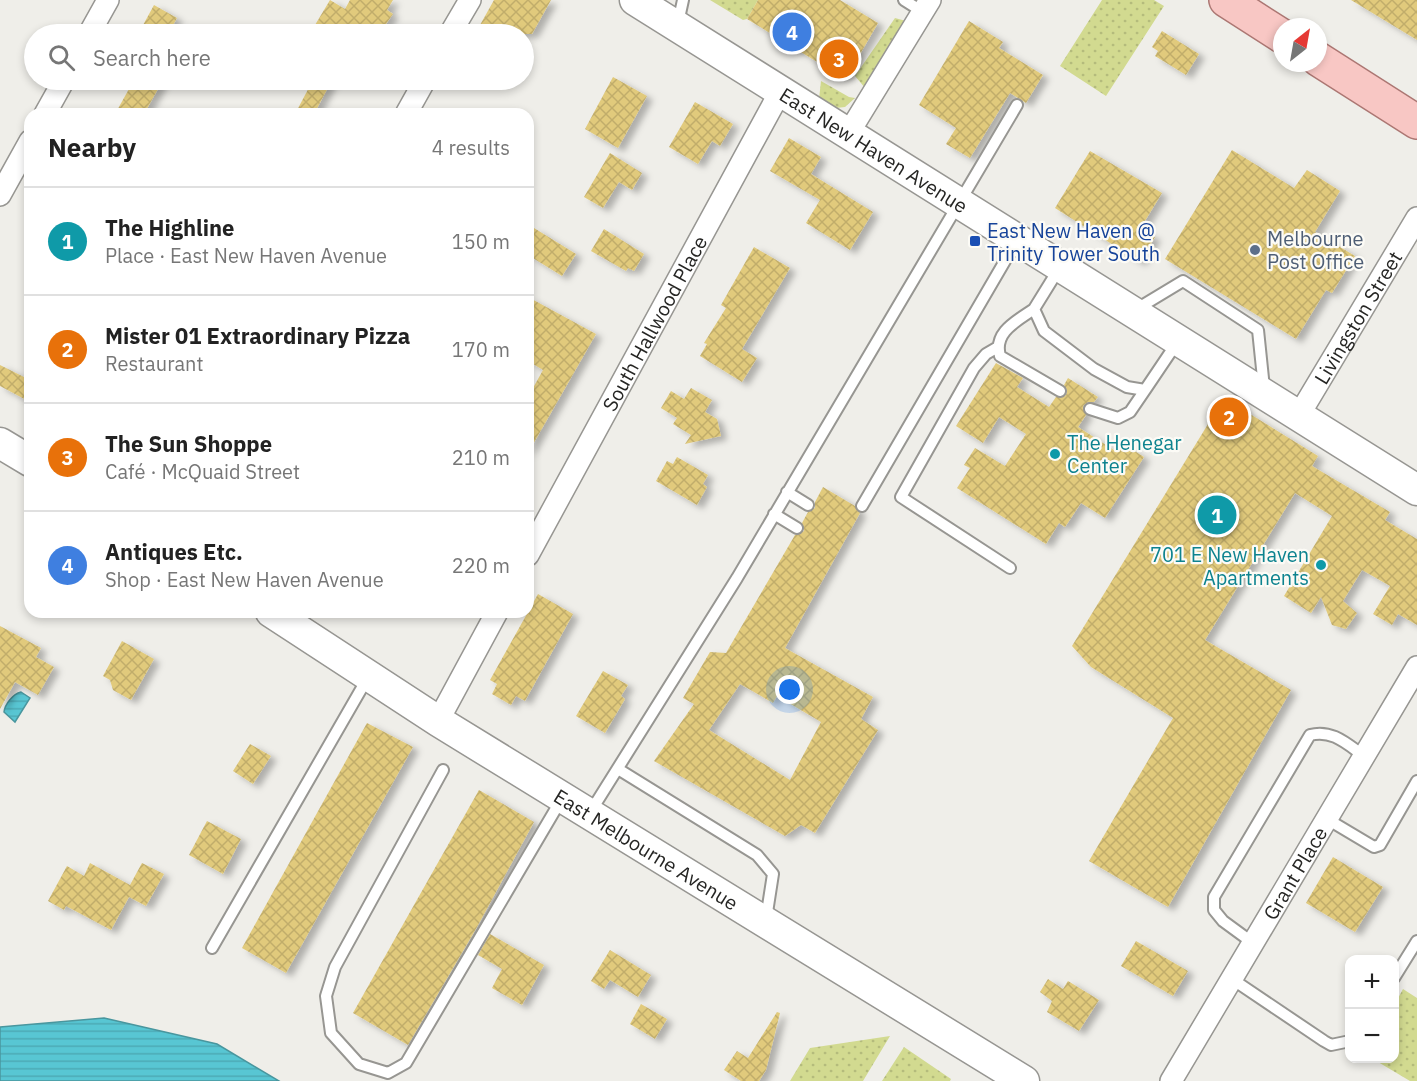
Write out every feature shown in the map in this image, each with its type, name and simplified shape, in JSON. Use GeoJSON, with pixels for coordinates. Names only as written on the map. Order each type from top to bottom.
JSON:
{"type":"FeatureCollection","features":[{"type":"Feature","properties":{"kind":"main road"},"geometry":{"type":"LineString","coordinates":[[1226,0],[1273,30]]}},
{"type":"Feature","properties":{"kind":"main road"},"geometry":{"type":"LineString","coordinates":[[1327,65],[1417,122]]}},
{"type":"Feature","properties":{"kind":"street"},"geometry":{"type":"LineString","coordinates":[[94,24],[108,0]]}},
{"type":"Feature","properties":{"kind":"street"},"geometry":{"type":"LineString","coordinates":[[456,24],[470,0]]}},
{"type":"Feature","properties":{"kind":"street","name":"East New Haven Avenue"},"geometry":{"type":"LineString","coordinates":[[635,0],[680,14],[780,93],[1417,490]]}},
{"type":"Feature","properties":{"kind":"street"},"geometry":{"type":"LineString","coordinates":[[848,134],[927,6]]}},
{"type":"Feature","properties":{"kind":"street"},"geometry":{"type":"LineString","coordinates":[[48,108],[58,90]]}},
{"type":"Feature","properties":{"kind":"street"},"geometry":{"type":"LineString","coordinates":[[409,108],[419,90]]}},
{"type":"Feature","properties":{"kind":"street","name":"South Hallwood Place"},"geometry":{"type":"LineString","coordinates":[[534,544],[780,93]]}},
{"type":"Feature","properties":{"kind":"street"},"geometry":{"type":"LineString","coordinates":[[0,195],[24,152]]}},
{"type":"Feature","properties":{"kind":"street","name":"Livingston Street"},"geometry":{"type":"LineString","coordinates":[[1299,415],[1417,218]]}},
{"type":"Feature","properties":{"kind":"street"},"geometry":{"type":"LineString","coordinates":[[0,442],[24,457]]}},
{"type":"Feature","properties":{"kind":"street","name":"East Melbourne Avenue"},"geometry":{"type":"LineString","coordinates":[[281,618],[438,721],[1024,1081]]}},
{"type":"Feature","properties":{"kind":"street"},"geometry":{"type":"LineString","coordinates":[[438,721],[494,618]]}},
{"type":"Feature","properties":{"kind":"street","name":"Grant Place"},"geometry":{"type":"LineString","coordinates":[[1171,1081],[1364,756],[1412,688],[1417,667]]}},
{"type":"Feature","properties":{"kind":"lane"},"geometry":{"type":"LineString","coordinates":[[904,0],[927,6]]}},
{"type":"Feature","properties":{"kind":"lane"},"geometry":{"type":"LineString","coordinates":[[589,814],[774,514],[1017,105]]}},
{"type":"Feature","properties":{"kind":"lane"},"geometry":{"type":"LineString","coordinates":[[862,506],[1017,240]]}},
{"type":"Feature","properties":{"kind":"lane"},"geometry":{"type":"LineString","coordinates":[[1060,267],[1034,309],[1002,334],[998,347],[1000,356],[1060,391]]}},
{"type":"Feature","properties":{"kind":"lane"},"geometry":{"type":"LineString","coordinates":[[1132,312],[1183,281],[1258,330],[1264,394]]}},
{"type":"Feature","properties":{"kind":"lane"},"geometry":{"type":"LineString","coordinates":[[1034,309],[1044,332],[1094,369],[1126,387],[1145,390]]}},
{"type":"Feature","properties":{"kind":"lane"},"geometry":{"type":"LineString","coordinates":[[1090,409],[1118,418],[1130,412],[1179,340]]}},
{"type":"Feature","properties":{"kind":"lane"},"geometry":{"type":"LineString","coordinates":[[998,347],[986,354],[974,368],[902,497],[1010,568]]}},
{"type":"Feature","properties":{"kind":"lane"},"geometry":{"type":"LineString","coordinates":[[787,492],[808,505]]}},
{"type":"Feature","properties":{"kind":"lane"},"geometry":{"type":"LineString","coordinates":[[774,514],[796,528]]}},
{"type":"Feature","properties":{"kind":"lane"},"geometry":{"type":"LineString","coordinates":[[212,948],[369,676]]}},
{"type":"Feature","properties":{"kind":"lane"},"geometry":{"type":"LineString","coordinates":[[1253,943],[1224,921],[1214,910],[1214,897],[1244,846],[1310,735],[1322,732],[1335,736],[1364,756]]}},
{"type":"Feature","properties":{"kind":"lane"},"geometry":{"type":"LineString","coordinates":[[618,769],[758,855],[773,874],[766,922]]}},
{"type":"Feature","properties":{"kind":"lane"},"geometry":{"type":"LineString","coordinates":[[443,770],[335,967],[326,996],[332,1033],[359,1064],[388,1073],[406,1063],[562,797]]}},
{"type":"Feature","properties":{"kind":"lane"},"geometry":{"type":"LineString","coordinates":[[1327,819],[1374,847],[1380,845],[1417,781]]}},
{"type":"Feature","properties":{"kind":"lane"},"geometry":{"type":"LineString","coordinates":[[1399,971],[1417,940]]}},
{"type":"Feature","properties":{"kind":"lane"},"geometry":{"type":"LineString","coordinates":[[1232,979],[1331,1045],[1345,1042]]}},
{"type":"Feature","properties":{"kind":"green space"},"geometry":{"type":"Polygon","coordinates":[[[710,0],[758,0],[747,19],[743,20],[710,0]]]}},
{"type":"Feature","properties":{"kind":"green space"},"geometry":{"type":"Polygon","coordinates":[[[1102,0],[1154,0],[1164,6],[1106,96],[1060,66],[1102,0]]]}},
{"type":"Feature","properties":{"kind":"green space"},"geometry":{"type":"Polygon","coordinates":[[[895,18],[906,21],[866,89],[855,76],[895,18]]]}},
{"type":"Feature","properties":{"kind":"green space"},"geometry":{"type":"Polygon","coordinates":[[[821,81],[855,98],[845,107],[836,108],[819,99],[821,81]]]}},
{"type":"Feature","properties":{"kind":"green space"},"geometry":{"type":"Polygon","coordinates":[[[1403,989],[1417,998],[1417,1081],[1410,1081],[1380,1063],[1399,1063],[1399,996],[1403,989]]]}},
{"type":"Feature","properties":{"kind":"green space"},"geometry":{"type":"Polygon","coordinates":[[[890,1036],[863,1081],[790,1081],[810,1048],[890,1036]]]}},
{"type":"Feature","properties":{"kind":"green space"},"geometry":{"type":"Polygon","coordinates":[[[904,1047],[951,1079],[950,1081],[882,1081],[904,1047]]]}},
{"type":"Feature","properties":{"kind":"water"},"geometry":{"type":"Polygon","coordinates":[[[21,692],[30,698],[15,722],[4,712],[10,700],[21,692]]]}},
{"type":"Feature","properties":{"kind":"water"},"geometry":{"type":"Polygon","coordinates":[[[104,1018],[217,1044],[279,1081],[0,1081],[0,1027],[104,1018]]]}},
{"type":"Feature","properties":{"kind":"building"},"geometry":{"type":"Polygon","coordinates":[[[330,0],[345,9],[350,0],[393,0],[387,10],[393,14],[386,24],[316,24],[330,0]]]}},
{"type":"Feature","properties":{"kind":"building"},"geometry":{"type":"Polygon","coordinates":[[[494,0],[551,0],[534,30],[534,24],[481,24],[494,0]]]}},
{"type":"Feature","properties":{"kind":"building"},"geometry":{"type":"Polygon","coordinates":[[[758,0],[840,0],[878,23],[848,75],[840,76],[747,19],[758,0]]]}},
{"type":"Feature","properties":{"kind":"building"},"geometry":{"type":"Polygon","coordinates":[[[1351,0],[1417,0],[1417,40],[1351,0]]]}},
{"type":"Feature","properties":{"kind":"building"},"geometry":{"type":"Polygon","coordinates":[[[154,5],[177,18],[174,24],[144,24],[154,5]]]}},
{"type":"Feature","properties":{"kind":"building"},"geometry":{"type":"Polygon","coordinates":[[[969,21],[1003,42],[999,48],[1043,75],[1026,103],[1010,93],[970,158],[946,144],[956,128],[919,105],[969,21]]]}},
{"type":"Feature","properties":{"kind":"building"},"geometry":{"type":"Polygon","coordinates":[[[1162,31],[1199,54],[1186,75],[1155,56],[1158,51],[1152,47],[1162,31]]]}},
{"type":"Feature","properties":{"kind":"building"},"geometry":{"type":"Polygon","coordinates":[[[613,77],[647,96],[618,148],[585,129],[613,77]]]}},
{"type":"Feature","properties":{"kind":"building"},"geometry":{"type":"Polygon","coordinates":[[[128,90],[157,90],[147,108],[118,108],[128,90]]]}},
{"type":"Feature","properties":{"kind":"building"},"geometry":{"type":"Polygon","coordinates":[[[308,90],[327,90],[317,108],[298,108],[308,90]]]}},
{"type":"Feature","properties":{"kind":"building"},"geometry":{"type":"Polygon","coordinates":[[[695,102],[733,124],[720,146],[712,141],[698,164],[669,147],[695,102]]]}},
{"type":"Feature","properties":{"kind":"building"},"geometry":{"type":"Polygon","coordinates":[[[789,138],[821,157],[811,174],[873,212],[850,250],[806,223],[820,200],[770,171],[789,138]]]}},
{"type":"Feature","properties":{"kind":"building"},"geometry":{"type":"Polygon","coordinates":[[[1232,150],[1294,188],[1307,170],[1340,191],[1315,232],[1355,256],[1332,293],[1326,290],[1296,339],[1165,259],[1232,150]]]}},
{"type":"Feature","properties":{"kind":"building"},"geometry":{"type":"Polygon","coordinates":[[[1090,151],[1162,193],[1140,229],[1155,237],[1140,262],[1055,208],[1090,151]]]}},
{"type":"Feature","properties":{"kind":"building"},"geometry":{"type":"Polygon","coordinates":[[[610,153],[642,173],[632,190],[619,182],[603,208],[584,197],[610,153]]]}},
{"type":"Feature","properties":{"kind":"building"},"geometry":{"type":"Polygon","coordinates":[[[534,228],[576,254],[562,276],[534,259],[534,228]]]}},
{"type":"Feature","properties":{"kind":"building"},"geometry":{"type":"Polygon","coordinates":[[[604,229],[644,254],[634,271],[628,268],[626,271],[591,251],[604,229]]]}},
{"type":"Feature","properties":{"kind":"building"},"geometry":{"type":"Polygon","coordinates":[[[754,247],[790,268],[742,349],[757,358],[742,382],[700,356],[707,344],[704,343],[726,308],[721,305],[754,247]]]}},
{"type":"Feature","properties":{"kind":"building"},"geometry":{"type":"Polygon","coordinates":[[[534,300],[596,334],[534,442],[534,386],[543,370],[534,365],[534,300]]]}},
{"type":"Feature","properties":{"kind":"building"},"geometry":{"type":"Polygon","coordinates":[[[996,363],[1023,378],[1017,387],[1049,407],[1056,397],[1066,395],[1067,390],[1064,385],[1068,378],[1098,397],[1094,402],[1088,402],[1083,406],[1086,415],[1078,427],[1117,452],[1122,443],[1144,457],[1105,518],[1081,503],[1065,527],[1059,523],[1046,544],[957,488],[970,468],[964,465],[975,448],[1005,466],[1026,434],[999,417],[983,443],[956,426],[996,363]]]}},
{"type":"Feature","properties":{"kind":"building"},"geometry":{"type":"Polygon","coordinates":[[[0,365],[24,377],[24,399],[0,386],[0,365]]]}},
{"type":"Feature","properties":{"kind":"building"},"geometry":{"type":"Polygon","coordinates":[[[691,388],[712,400],[705,412],[717,419],[721,436],[685,444],[691,435],[673,424],[677,418],[661,408],[671,391],[684,399],[691,388]]]}},
{"type":"Feature","properties":{"kind":"building"},"geometry":{"type":"Polygon","coordinates":[[[1224,398],[1318,456],[1312,466],[1390,512],[1385,520],[1417,539],[1417,625],[1398,614],[1392,625],[1373,614],[1390,586],[1362,570],[1343,601],[1357,613],[1346,629],[1332,625],[1321,597],[1311,613],[1284,596],[1332,516],[1295,493],[1205,640],[1291,690],[1168,907],[1089,861],[1173,718],[1091,667],[1072,646],[1224,398]]]}},
{"type":"Feature","properties":{"kind":"building"},"geometry":{"type":"Polygon","coordinates":[[[677,457],[708,475],[703,484],[707,487],[697,505],[656,481],[667,461],[673,464],[677,457]]]}},
{"type":"Feature","properties":{"kind":"building"},"geometry":{"type":"Polygon","coordinates":[[[823,487],[855,506],[860,513],[785,648],[873,697],[861,719],[878,730],[815,833],[801,825],[785,836],[654,761],[694,704],[683,698],[710,652],[726,653],[795,535],[804,531],[802,523],[808,512],[815,508],[815,502],[823,487]],[[740,684],[709,730],[790,780],[821,722],[777,696],[773,703],[740,684]]]}},
{"type":"Feature","properties":{"kind":"building"},"geometry":{"type":"Polygon","coordinates":[[[538,594],[573,614],[525,701],[516,696],[511,705],[492,694],[497,684],[490,680],[525,618],[534,618],[534,601],[538,594]]]}},
{"type":"Feature","properties":{"kind":"building"},"geometry":{"type":"Polygon","coordinates":[[[0,626],[41,648],[36,657],[54,667],[38,695],[15,682],[0,709],[0,626]]]}},
{"type":"Feature","properties":{"kind":"building"},"geometry":{"type":"Polygon","coordinates":[[[122,641],[154,659],[131,700],[113,690],[110,680],[103,676],[122,641]]]}},
{"type":"Feature","properties":{"kind":"building"},"geometry":{"type":"Polygon","coordinates":[[[603,671],[628,685],[621,696],[625,699],[605,733],[576,716],[603,671]]]}},
{"type":"Feature","properties":{"kind":"building"},"geometry":{"type":"Polygon","coordinates":[[[367,723],[413,747],[286,973],[242,948],[367,723]]]}},
{"type":"Feature","properties":{"kind":"building"},"geometry":{"type":"Polygon","coordinates":[[[250,744],[271,756],[253,784],[233,771],[250,744]]]}},
{"type":"Feature","properties":{"kind":"building"},"geometry":{"type":"Polygon","coordinates":[[[479,790],[534,822],[477,927],[408,1045],[353,1013],[479,790]]]}},
{"type":"Feature","properties":{"kind":"building"},"geometry":{"type":"Polygon","coordinates":[[[207,821],[241,839],[223,874],[189,855],[207,821]]]}},
{"type":"Feature","properties":{"kind":"building"},"geometry":{"type":"Polygon","coordinates":[[[1333,857],[1383,887],[1355,932],[1306,903],[1333,857]]]}},
{"type":"Feature","properties":{"kind":"building"},"geometry":{"type":"Polygon","coordinates":[[[90,863],[130,885],[142,863],[164,874],[146,906],[129,897],[111,930],[66,906],[64,910],[48,901],[67,866],[84,876],[90,863]]]}},
{"type":"Feature","properties":{"kind":"building"},"geometry":{"type":"Polygon","coordinates":[[[490,934],[544,965],[522,1005],[492,988],[502,969],[478,955],[490,934]]]}},
{"type":"Feature","properties":{"kind":"building"},"geometry":{"type":"Polygon","coordinates":[[[1136,941],[1188,971],[1173,996],[1121,966],[1136,941]]]}},
{"type":"Feature","properties":{"kind":"building"},"geometry":{"type":"Polygon","coordinates":[[[610,950],[651,975],[638,997],[610,980],[604,989],[591,981],[610,950]]]}},
{"type":"Feature","properties":{"kind":"building"},"geometry":{"type":"Polygon","coordinates":[[[1048,979],[1063,989],[1068,981],[1099,1000],[1079,1031],[1047,1012],[1052,1001],[1040,992],[1048,979]]]}},
{"type":"Feature","properties":{"kind":"building"},"geometry":{"type":"Polygon","coordinates":[[[641,1004],[667,1019],[655,1039],[630,1024],[641,1004]]]}},
{"type":"Feature","properties":{"kind":"building"},"geometry":{"type":"Polygon","coordinates":[[[777,1012],[780,1013],[766,1070],[759,1081],[741,1081],[724,1070],[737,1051],[748,1058],[777,1012]]]}},
{"type":"Feature","properties":{"kind":"place","name":"Antiques Etc."},"geometry":{"type":"Point","coordinates":[792,32]}},
{"type":"Feature","properties":{"kind":"place","name":"The Sun Shoppe"},"geometry":{"type":"Point","coordinates":[839,59]}},
{"type":"Feature","properties":{"kind":"place","name":"East New Haven @ Trinity Tower South"},"geometry":{"type":"Point","coordinates":[975,241]}},
{"type":"Feature","properties":{"kind":"place","name":"Melbourne Post Office"},"geometry":{"type":"Point","coordinates":[1255,250]}},
{"type":"Feature","properties":{"kind":"place","name":"Mister 01 Extraordinary Pizza"},"geometry":{"type":"Point","coordinates":[1229,417]}},
{"type":"Feature","properties":{"kind":"place","name":"The Henegar Center"},"geometry":{"type":"Point","coordinates":[1055,454]}},
{"type":"Feature","properties":{"kind":"place","name":"The Highline"},"geometry":{"type":"Point","coordinates":[1217,515]}},
{"type":"Feature","properties":{"kind":"place","name":"701 E New Haven Apartments"},"geometry":{"type":"Point","coordinates":[1321,565]}}]}
